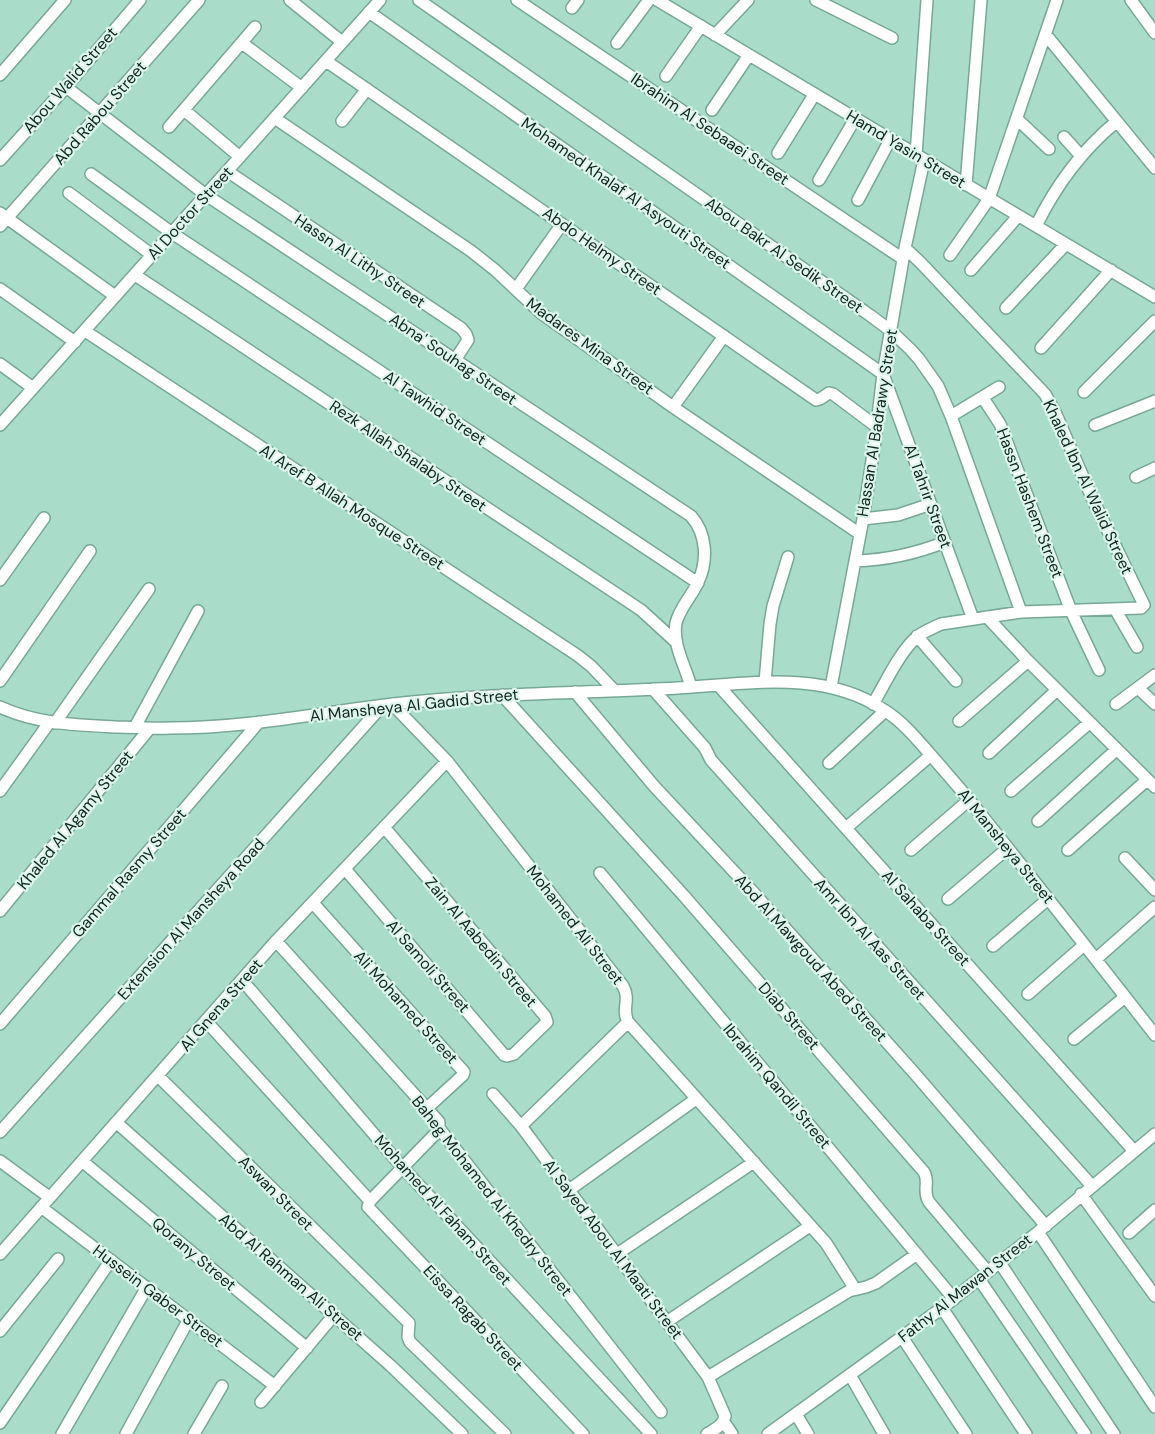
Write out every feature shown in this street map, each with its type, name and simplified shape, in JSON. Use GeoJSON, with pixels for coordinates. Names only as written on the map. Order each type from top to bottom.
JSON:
{"type":"FeatureCollection","features":[{"type":"Feature","properties":{"kind":"street"},"geometry":{"type":"LineString","coordinates":[[0,76],[65,0]]}},
{"type":"Feature","properties":{"kind":"street","name":"Abou Walid Street"},"geometry":{"type":"LineString","coordinates":[[0,160],[66,87],[140,0]]}},
{"type":"Feature","properties":{"kind":"street","name":"Abd Rabou Street"},"geometry":{"type":"LineString","coordinates":[[2,219],[100,114],[199,0]]}},
{"type":"Feature","properties":{"kind":"street"},"geometry":{"type":"LineString","coordinates":[[290,0],[342,42]]}},
{"type":"Feature","properties":{"kind":"street","name":"Al Doctor Street"},"geometry":{"type":"LineString","coordinates":[[0,426],[206,194],[276,119],[380,0]]}},
{"type":"Feature","properties":{"kind":"street","name":"Abou Bakr Al Sedik Street"},"geometry":{"type":"LineString","coordinates":[[419,0],[891,331],[919,359],[938,386],[951,416],[1021,612]]}},
{"type":"Feature","properties":{"kind":"street","name":"Ibrahim Al Sebaaei Street"},"geometry":{"type":"LineString","coordinates":[[517,0],[904,254]]}},
{"type":"Feature","properties":{"kind":"street"},"geometry":{"type":"LineString","coordinates":[[617,43],[650,0]]}},
{"type":"Feature","properties":{"kind":"street","name":"Hamd Yasin Street"},"geometry":{"type":"LineString","coordinates":[[657,0],[855,120],[1155,297]]}},
{"type":"Feature","properties":{"kind":"street"},"geometry":{"type":"LineString","coordinates":[[715,35],[748,0]]}},
{"type":"Feature","properties":{"kind":"street"},"geometry":{"type":"LineString","coordinates":[[816,0],[892,38]]}},
{"type":"Feature","properties":{"kind":"street","name":"Hassan Al Badrawy Street"},"geometry":{"type":"LineString","coordinates":[[831,687],[863,519],[883,374],[920,158],[927,0]]}},
{"type":"Feature","properties":{"kind":"street"},"geometry":{"type":"LineString","coordinates":[[966,185],[980,0]]}},
{"type":"Feature","properties":{"kind":"street"},"geometry":{"type":"LineString","coordinates":[[1131,0],[1155,34]]}},
{"type":"Feature","properties":{"kind":"street"},"geometry":{"type":"LineString","coordinates":[[950,255],[989,199],[1046,35],[1055,1]]}},
{"type":"Feature","properties":{"kind":"street","name":"Mohamed Khalaf Al Asyouti Street"},"geometry":{"type":"LineString","coordinates":[[369,12],[883,374]]}},
{"type":"Feature","properties":{"kind":"street"},"geometry":{"type":"LineString","coordinates":[[666,76],[702,26]]}},
{"type":"Feature","properties":{"kind":"street"},"geometry":{"type":"LineString","coordinates":[[169,127],[255,27]]}},
{"type":"Feature","properties":{"kind":"street"},"geometry":{"type":"LineString","coordinates":[[1046,35],[1155,168]]}},
{"type":"Feature","properties":{"kind":"street"},"geometry":{"type":"LineString","coordinates":[[242,43],[302,88]]}},
{"type":"Feature","properties":{"kind":"street"},"geometry":{"type":"LineString","coordinates":[[712,110],[749,55]]}},
{"type":"Feature","properties":{"kind":"street","name":"Abdo Helmy Street"},"geometry":{"type":"LineString","coordinates":[[326,61],[816,400],[820,400],[829,393],[833,394],[877,426]]}},
{"type":"Feature","properties":{"kind":"street","name":"Abna' Souhag Street"},"geometry":{"type":"LineString","coordinates":[[66,87],[206,194],[691,516],[699,525],[704,546],[703,564],[698,583]]}},
{"type":"Feature","properties":{"kind":"street"},"geometry":{"type":"LineString","coordinates":[[342,121],[367,89]]}},
{"type":"Feature","properties":{"kind":"street"},"geometry":{"type":"LineString","coordinates":[[778,153],[814,95]]}},
{"type":"Feature","properties":{"kind":"street"},"geometry":{"type":"LineString","coordinates":[[184,110],[240,157]]}},
{"type":"Feature","properties":{"kind":"street","name":"Madares Mina Street"},"geometry":{"type":"LineString","coordinates":[[276,119],[472,251],[541,313],[673,407],[860,534]]}},
{"type":"Feature","properties":{"kind":"street"},"geometry":{"type":"LineString","coordinates":[[1017,119],[1049,149]]}},
{"type":"Feature","properties":{"kind":"street"},"geometry":{"type":"LineString","coordinates":[[819,180],[855,120]]}},
{"type":"Feature","properties":{"kind":"street"},"geometry":{"type":"LineString","coordinates":[[1036,226],[1056,189],[1081,156],[1116,122]]}},
{"type":"Feature","properties":{"kind":"street"},"geometry":{"type":"LineString","coordinates":[[1064,137],[1081,156]]}},
{"type":"Feature","properties":{"kind":"street"},"geometry":{"type":"LineString","coordinates":[[858,200],[890,140]]}},
{"type":"Feature","properties":{"kind":"street","name":"Hassn Al Lithy Street"},"geometry":{"type":"LineString","coordinates":[[227,171],[461,328],[468,340],[455,360]]}},
{"type":"Feature","properties":{"kind":"street","name":"Al Tawhid Street"},"geometry":{"type":"LineString","coordinates":[[91,174],[172,233],[698,583]]}},
{"type":"Feature","properties":{"kind":"street"},"geometry":{"type":"LineString","coordinates":[[69,193],[152,255]]}},
{"type":"Feature","properties":{"kind":"street"},"geometry":{"type":"LineString","coordinates":[[971,270],[1018,216]]}},
{"type":"Feature","properties":{"kind":"street"},"geometry":{"type":"LineString","coordinates":[[2,219],[115,296]]}},
{"type":"Feature","properties":{"kind":"street"},"geometry":{"type":"LineString","coordinates":[[516,290],[562,224]]}},
{"type":"Feature","properties":{"kind":"street"},"geometry":{"type":"LineString","coordinates":[[1006,308],[1066,244]]}},
{"type":"Feature","properties":{"kind":"street","name":"Khaled Ibn Al Walid Street"},"geometry":{"type":"LineString","coordinates":[[904,254],[927,269],[1045,394],[1055,412],[1093,500],[1144,605],[1141,608],[1115,609]]}},
{"type":"Feature","properties":{"kind":"street"},"geometry":{"type":"LineString","coordinates":[[1041,348],[1111,270]]}},
{"type":"Feature","properties":{"kind":"street","name":"Rezk Allah Shalaby Street"},"geometry":{"type":"LineString","coordinates":[[135,275],[641,610],[676,642]]}},
{"type":"Feature","properties":{"kind":"street"},"geometry":{"type":"LineString","coordinates":[[0,289],[74,342]]}},
{"type":"Feature","properties":{"kind":"street"},"geometry":{"type":"LineString","coordinates":[[1084,392],[1155,321]]}},
{"type":"Feature","properties":{"kind":"street","name":"Al Aref B Allah Mosque Street"},"geometry":{"type":"LineString","coordinates":[[85,331],[577,655],[591,666],[614,690]]}},
{"type":"Feature","properties":{"kind":"street"},"geometry":{"type":"LineString","coordinates":[[673,407],[724,336]]}},
{"type":"Feature","properties":{"kind":"street"},"geometry":{"type":"LineString","coordinates":[[0,364],[34,388]]}},
{"type":"Feature","properties":{"kind":"street","name":"Al Tahrir Street"},"geometry":{"type":"LineString","coordinates":[[883,374],[973,619]]}},
{"type":"Feature","properties":{"kind":"street"},"geometry":{"type":"LineString","coordinates":[[951,416],[999,387]]}},
{"type":"Feature","properties":{"kind":"street","name":"Hassn Hashem Street"},"geometry":{"type":"LineString","coordinates":[[983,398],[1000,424],[1071,611],[1100,670]]}},
{"type":"Feature","properties":{"kind":"street"},"geometry":{"type":"LineString","coordinates":[[1095,425],[1155,401]]}},
{"type":"Feature","properties":{"kind":"street"},"geometry":{"type":"LineString","coordinates":[[1136,477],[1155,468]]}},
{"type":"Feature","properties":{"kind":"street"},"geometry":{"type":"LineString","coordinates":[[863,519],[898,514],[931,504]]}},
{"type":"Feature","properties":{"kind":"street"},"geometry":{"type":"LineString","coordinates":[[0,580],[44,518]]}},
{"type":"Feature","properties":{"kind":"street"},"geometry":{"type":"LineString","coordinates":[[855,561],[910,554],[945,542]]}},
{"type":"Feature","properties":{"kind":"street"},"geometry":{"type":"LineString","coordinates":[[0,681],[90,551]]}},
{"type":"Feature","properties":{"kind":"street"},"geometry":{"type":"LineString","coordinates":[[765,682],[773,606],[788,557]]}},
{"type":"Feature","properties":{"kind":"street"},"geometry":{"type":"LineString","coordinates":[[691,687],[676,642],[676,624],[690,594],[698,583]]}},
{"type":"Feature","properties":{"kind":"street"},"geometry":{"type":"LineString","coordinates":[[0,790],[52,723],[149,589]]}},
{"type":"Feature","properties":{"kind":"street"},"geometry":{"type":"LineString","coordinates":[[873,704],[908,646],[918,636],[941,624],[1021,612],[1115,609],[1137,647]]}},
{"type":"Feature","properties":{"kind":"street"},"geometry":{"type":"LineString","coordinates":[[135,728],[198,611]]}},
{"type":"Feature","properties":{"kind":"street"},"geometry":{"type":"LineString","coordinates":[[987,617],[1028,661],[1151,784],[1068,850]]}},
{"type":"Feature","properties":{"kind":"street"},"geometry":{"type":"LineString","coordinates":[[918,636],[956,680]]}},
{"type":"Feature","properties":{"kind":"street"},"geometry":{"type":"LineString","coordinates":[[959,721],[1028,661]]}},
{"type":"Feature","properties":{"kind":"street"},"geometry":{"type":"LineString","coordinates":[[1116,704],[1155,675]]}},
{"type":"Feature","properties":{"kind":"street","name":"Al Mansheya Al Gadid Street"},"geometry":{"type":"LineString","coordinates":[[0,708],[29,718],[52,723],[135,728],[172,728],[258,722],[387,705],[502,695],[719,686],[765,682],[798,682],[831,687]]}},
{"type":"Feature","properties":{"kind":"street","name":"Al Sahaba Street"},"geometry":{"type":"LineString","coordinates":[[719,686],[1134,1151]]}},
{"type":"Feature","properties":{"kind":"street","name":"Al Mansheya Street"},"geometry":{"type":"LineString","coordinates":[[831,687],[845,691],[885,710],[911,732],[970,800],[1155,1035]]}},
{"type":"Feature","properties":{"kind":"street"},"geometry":{"type":"LineString","coordinates":[[1138,688],[1155,704]]}},
{"type":"Feature","properties":{"kind":"street","name":"Amr Ibn Al Aas Street"},"geometry":{"type":"LineString","coordinates":[[653,689],[705,748],[709,758],[717,768],[1092,1186]]}},
{"type":"Feature","properties":{"kind":"street"},"geometry":{"type":"LineString","coordinates":[[989,753],[1057,690]]}},
{"type":"Feature","properties":{"kind":"street","name":"Abd Al Mawgoud Abed Street"},"geometry":{"type":"LineString","coordinates":[[575,692],[654,786],[753,892],[916,1075],[1042,1229],[1155,1407]]}},
{"type":"Feature","properties":{"kind":"street","name":"Diab Street"},"geometry":{"type":"LineString","coordinates":[[502,695],[685,897],[924,1172],[927,1180],[925,1192],[929,1202],[988,1272]]}},
{"type":"Feature","properties":{"kind":"street","name":"Mohamed Ali Street"},"geometry":{"type":"LineString","coordinates":[[387,705],[447,761],[623,986],[628,998],[625,1018],[628,1022]]}},
{"type":"Feature","properties":{"kind":"street","name":"Extension Al Mansheya Road"},"geometry":{"type":"LineString","coordinates":[[0,1132],[387,705]]}},
{"type":"Feature","properties":{"kind":"street"},"geometry":{"type":"LineString","coordinates":[[829,763],[885,710]]}},
{"type":"Feature","properties":{"kind":"street","name":"Gammal Rasmy Street"},"geometry":{"type":"LineString","coordinates":[[0,1024],[258,722]]}},
{"type":"Feature","properties":{"kind":"street"},"geometry":{"type":"LineString","coordinates":[[1011,791],[1089,723]]}},
{"type":"Feature","properties":{"kind":"street","name":"Khaled Al Agamy Street"},"geometry":{"type":"LineString","coordinates":[[0,911],[150,728]]}},
{"type":"Feature","properties":{"kind":"street"},"geometry":{"type":"LineString","coordinates":[[1038,821],[1116,750]]}},
{"type":"Feature","properties":{"kind":"street"},"geometry":{"type":"LineString","coordinates":[[846,828],[930,755]]}},
{"type":"Feature","properties":{"kind":"street","name":"Al Gnena Street"},"geometry":{"type":"LineString","coordinates":[[0,1254],[276,941],[447,761]]}},
{"type":"Feature","properties":{"kind":"street"},"geometry":{"type":"LineString","coordinates":[[911,850],[970,800]]}},
{"type":"Feature","properties":{"kind":"street","name":"Zain Al Aabedin Street"},"geometry":{"type":"LineString","coordinates":[[384,827],[547,1019],[545,1024],[514,1054]]}},
{"type":"Feature","properties":{"kind":"street"},"geometry":{"type":"LineString","coordinates":[[948,898],[1008,848]]}},
{"type":"Feature","properties":{"kind":"street"},"geometry":{"type":"LineString","coordinates":[[1125,858],[1155,890]]}},
{"type":"Feature","properties":{"kind":"street","name":"Al Samoli Street"},"geometry":{"type":"LineString","coordinates":[[345,868],[502,1052],[507,1056],[514,1054]]}},
{"type":"Feature","properties":{"kind":"street","name":"Ibrahim Qandil Street"},"geometry":{"type":"LineString","coordinates":[[600,873],[954,1299]]}},
{"type":"Feature","properties":{"kind":"street"},"geometry":{"type":"LineString","coordinates":[[993,946],[1048,899]]}},
{"type":"Feature","properties":{"kind":"street","name":"Ali Mohamed Street"},"geometry":{"type":"LineString","coordinates":[[313,903],[464,1072],[464,1075],[426,1109]]}},
{"type":"Feature","properties":{"kind":"street"},"geometry":{"type":"LineString","coordinates":[[1096,959],[1155,907]]}},
{"type":"Feature","properties":{"kind":"street","name":"Baheg Mohamed Al Khedry Street"},"geometry":{"type":"LineString","coordinates":[[276,941],[439,1123],[440,1129],[661,1412]]}},
{"type":"Feature","properties":{"kind":"street"},"geometry":{"type":"LineString","coordinates":[[1028,994],[1084,944]]}},
{"type":"Feature","properties":{"kind":"street","name":"Mohamed Al Faham Street"},"geometry":{"type":"LineString","coordinates":[[242,980],[402,1168],[651,1434]]}},
{"type":"Feature","properties":{"kind":"street"},"geometry":{"type":"LineString","coordinates":[[1074,1039],[1125,997]]}},
{"type":"Feature","properties":{"kind":"street"},"geometry":{"type":"LineString","coordinates":[[206,1021],[370,1201],[440,1129]]}},
{"type":"Feature","properties":{"kind":"street"},"geometry":{"type":"LineString","coordinates":[[521,1126],[628,1022],[826,1243],[855,1288]]}},
{"type":"Feature","properties":{"kind":"street","name":"Aswan Street"},"geometry":{"type":"LineString","coordinates":[[158,1076],[409,1323],[408,1338],[410,1342],[505,1434]]}},
{"type":"Feature","properties":{"kind":"street","name":"Al Sayed Abou Al Maati Street"},"geometry":{"type":"LineString","coordinates":[[493,1094],[521,1126],[708,1377],[732,1434]]}},
{"type":"Feature","properties":{"kind":"street"},"geometry":{"type":"LineString","coordinates":[[569,1190],[696,1099]]}},
{"type":"Feature","properties":{"kind":"street","name":"Abd Al Rahman Ali Street"},"geometry":{"type":"LineString","coordinates":[[117,1123],[391,1366],[462,1434]]}},
{"type":"Feature","properties":{"kind":"street","name":"Fathy Al Mawan Street"},"geometry":{"type":"LineString","coordinates":[[768,1434],[954,1299],[1042,1229],[1081,1194],[1155,1134]]}},
{"type":"Feature","properties":{"kind":"street","name":"Qorany Street"},"geometry":{"type":"LineString","coordinates":[[82,1160],[307,1348]]}},
{"type":"Feature","properties":{"kind":"street","name":"Hussein Gaber Street"},"geometry":{"type":"LineString","coordinates":[[0,1161],[111,1260],[275,1386]]}},
{"type":"Feature","properties":{"kind":"street"},"geometry":{"type":"LineString","coordinates":[[617,1254],[754,1162]]}},
{"type":"Feature","properties":{"kind":"street"},"geometry":{"type":"LineString","coordinates":[[1081,1194],[1155,1296]]}},
{"type":"Feature","properties":{"kind":"street","name":"Eissa Ragab Street"},"geometry":{"type":"LineString","coordinates":[[370,1201],[368,1204],[369,1209],[584,1434]]}},
{"type":"Feature","properties":{"kind":"street"},"geometry":{"type":"LineString","coordinates":[[1129,1233],[1155,1210]]}},
{"type":"Feature","properties":{"kind":"street"},"geometry":{"type":"LineString","coordinates":[[668,1321],[810,1226]]}},
{"type":"Feature","properties":{"kind":"street"},"geometry":{"type":"LineString","coordinates":[[708,1377],[855,1288],[866,1287],[876,1283],[917,1254]]}},
{"type":"Feature","properties":{"kind":"street"},"geometry":{"type":"LineString","coordinates":[[0,1331],[58,1259]]}},
{"type":"Feature","properties":{"kind":"street"},"geometry":{"type":"LineString","coordinates":[[0,1423],[111,1260]]}},
{"type":"Feature","properties":{"kind":"street"},"geometry":{"type":"LineString","coordinates":[[1000,1262],[1114,1434]]}},
{"type":"Feature","properties":{"kind":"street"},"geometry":{"type":"LineString","coordinates":[[979,1279],[1085,1434]]}},
{"type":"Feature","properties":{"kind":"street"},"geometry":{"type":"LineString","coordinates":[[62,1434],[147,1287]]}},
{"type":"Feature","properties":{"kind":"street"},"geometry":{"type":"LineString","coordinates":[[942,1308],[1026,1434]]}},
{"type":"Feature","properties":{"kind":"street"},"geometry":{"type":"LineString","coordinates":[[261,1402],[334,1315]]}},
{"type":"Feature","properties":{"kind":"street"},"geometry":{"type":"LineString","coordinates":[[126,1434],[189,1320]]}},
{"type":"Feature","properties":{"kind":"street"},"geometry":{"type":"LineString","coordinates":[[902,1337],[966,1434]]}},
{"type":"Feature","properties":{"kind":"street"},"geometry":{"type":"LineString","coordinates":[[850,1375],[884,1434]]}},
{"type":"Feature","properties":{"kind":"street"},"geometry":{"type":"LineString","coordinates":[[194,1434],[222,1386]]}},
{"type":"Feature","properties":{"kind":"street"},"geometry":{"type":"LineString","coordinates":[[796,1414],[808,1434]]}},
{"type":"Feature","properties":{"kind":"street"},"geometry":{"type":"LineString","coordinates":[[707,1434],[724,1416]]}}]}
